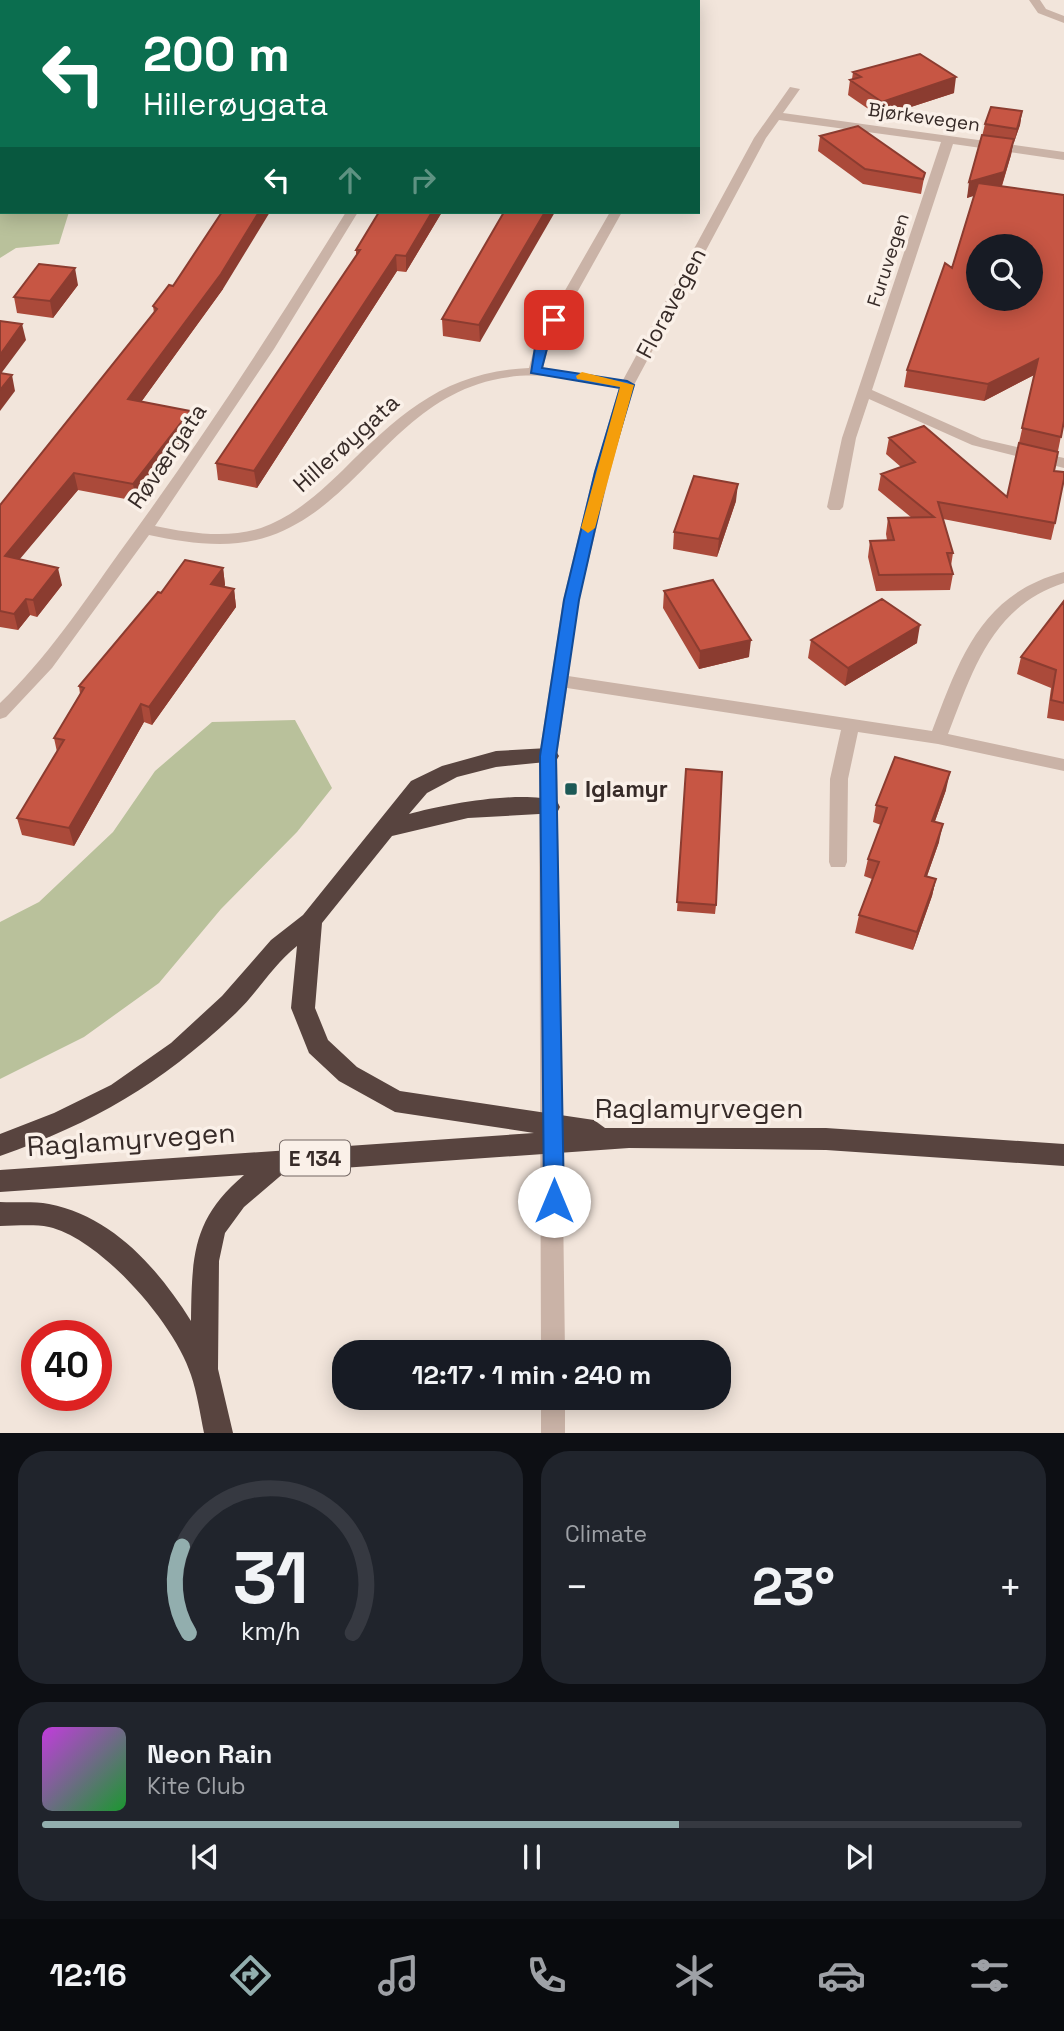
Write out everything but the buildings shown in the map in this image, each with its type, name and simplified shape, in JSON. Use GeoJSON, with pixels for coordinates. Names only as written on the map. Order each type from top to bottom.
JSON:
{"type":"FeatureCollection","features":[{"type":"Feature","properties":{"kind":"highway"},"geometry":{"type":"LineString","coordinates":[[0,1145],[63,1121],[120,1092],[180,1050],[231,1003],[279,947],[311,921],[389,829],[419,787],[450,771],[495,759],[548,756]]}},
{"type":"Feature","properties":{"kind":"highway"},"geometry":{"type":"LineString","coordinates":[[389,829],[433,814],[476,807],[549,807]]}},
{"type":"Feature","properties":{"kind":"highway","name":"E 134"},"geometry":{"type":"LineString","coordinates":[[311,921],[303,1008],[318,1046],[348,1074],[395,1101],[629,1137]]}},
{"type":"Feature","properties":{"kind":"highway","name":"Raglamyrvegen"},"geometry":{"type":"LineString","coordinates":[[0,1181],[629,1137],[826,1139],[1064,1155]]}},
{"type":"Feature","properties":{"kind":"highway","name":"E 134"},"geometry":{"type":"LineString","coordinates":[[219,1433],[204,1369],[205,1261],[213,1229],[236,1199],[281,1160]]}},
{"type":"Feature","properties":{"kind":"highway","name":"E 134"},"geometry":{"type":"LineString","coordinates":[[0,1214],[52,1216],[98,1237],[133,1263],[166,1303],[204,1369]]}},
{"type":"Feature","properties":{"kind":"street"},"geometry":{"type":"LineString","coordinates":[[1034,0],[1042,11],[1064,20]]}},
{"type":"Feature","properties":{"kind":"street","name":"Floravegen"},"geometry":{"type":"LineString","coordinates":[[553,1340],[548,756],[571,600],[601,472],[627,385],[760,138],[782,110],[794,89]]}},
{"type":"Feature","properties":{"kind":"street","name":"Bjørkevegen"},"geometry":{"type":"LineString","coordinates":[[782,110],[948,140],[1064,156]]}},
{"type":"Feature","properties":{"kind":"street","name":"Furuvegen"},"geometry":{"type":"LineString","coordinates":[[835,507],[849,438],[948,140]]}},
{"type":"Feature","properties":{"kind":"street","name":"Røværgata"},"geometry":{"type":"LineString","coordinates":[[0,713],[25,690],[145,529],[287,322],[351,214]]}},
{"type":"Feature","properties":{"kind":"street"},"geometry":{"type":"LineString","coordinates":[[535,370],[543,341],[615,214]]}},
{"type":"Feature","properties":{"kind":"street","name":"Hillerøygata"},"geometry":{"type":"LineString","coordinates":[[145,529],[193,538],[226,538],[275,528],[312,507],[422,406],[458,388],[494,376],[535,370],[627,385]]}},
{"type":"Feature","properties":{"kind":"street"},"geometry":{"type":"LineString","coordinates":[[865,392],[977,442],[1064,463]]}},
{"type":"Feature","properties":{"kind":"street"},"geometry":{"type":"LineString","coordinates":[[938,738],[959,683],[986,630],[1004,608],[1028,590],[1064,576]]}},
{"type":"Feature","properties":{"kind":"street"},"geometry":{"type":"LineString","coordinates":[[561,681],[938,738],[1064,765]]}},
{"type":"Feature","properties":{"kind":"street"},"geometry":{"type":"LineString","coordinates":[[838,862],[839,779],[851,726]]}},
{"type":"Feature","properties":{"kind":"street"},"geometry":{"type":"LineString","coordinates":[[553,1410],[553,1433]]}},
{"type":"Feature","properties":{"kind":"green space"},"geometry":{"type":"Polygon","coordinates":[[[0,214],[68,214],[59,244],[16,248],[0,258],[0,214]]]}},
{"type":"Feature","properties":{"kind":"green space"},"geometry":{"type":"Polygon","coordinates":[[[295,720],[332,788],[297,832],[221,909],[159,983],[84,1037],[0,1079],[0,922],[39,902],[113,832],[155,771],[212,722],[295,720]]]}},
{"type":"Feature","properties":{"kind":"slow traffic"},"geometry":{"type":"LineString","coordinates":[[582,376],[627,385],[601,472],[588,528]]}},
{"type":"Feature","properties":{"kind":"place","name":"Iglamyr"},"geometry":{"type":"Point","coordinates":[571,789]}},
{"type":"Feature","properties":{"kind":"route"},"geometry":{"type":"LineString","coordinates":[[554,320],[543,341],[535,370],[627,385],[601,472],[571,600],[548,756],[554,1201]]}}]}
